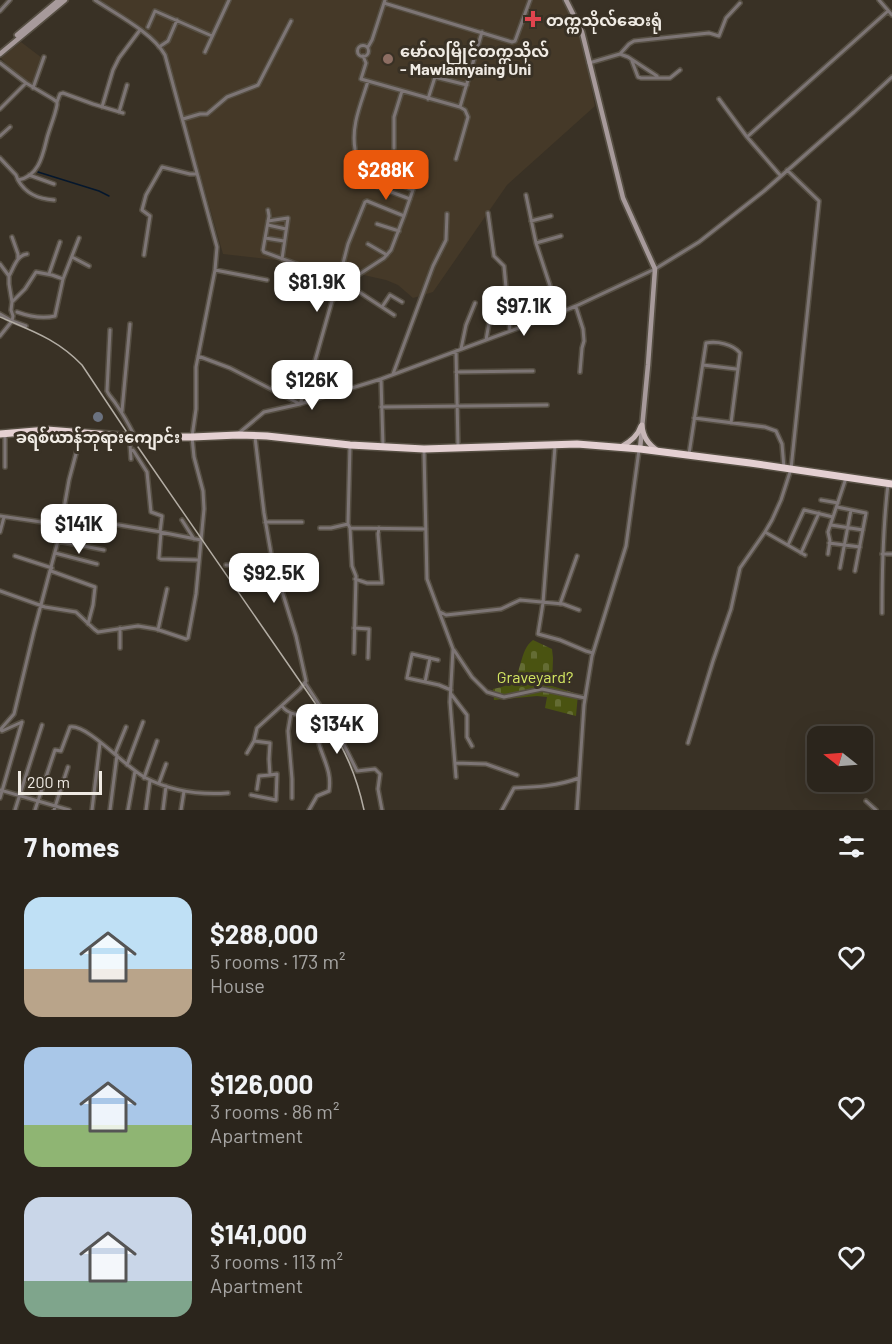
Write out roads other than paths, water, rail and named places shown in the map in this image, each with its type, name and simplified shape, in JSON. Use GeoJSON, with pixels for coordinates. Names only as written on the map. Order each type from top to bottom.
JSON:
{"type":"FeatureCollection","features":[{"type":"Feature","properties":{"kind":"highway"},"geometry":{"type":"LineString","coordinates":[[2,434],[38,430],[135,437],[255,435],[350,446],[423,449],[577,444],[640,449],[890,484]]}},
{"type":"Feature","properties":{"kind":"main road"},"geometry":{"type":"LineString","coordinates":[[0,52],[58,1],[65,0]]}},
{"type":"Feature","properties":{"kind":"main road"},"geometry":{"type":"LineString","coordinates":[[566,0],[582,32],[623,198],[655,269],[640,449]]}},
{"type":"Feature","properties":{"kind":"main road"},"geometry":{"type":"LineString","coordinates":[[620,447],[637,435],[642,425]]}},
{"type":"Feature","properties":{"kind":"main road"},"geometry":{"type":"LineString","coordinates":[[642,425],[644,436],[659,452]]}},
{"type":"Feature","properties":{"kind":"street"},"geometry":{"type":"LineString","coordinates":[[0,11],[10,0]]}},
{"type":"Feature","properties":{"kind":"street"},"geometry":{"type":"LineString","coordinates":[[0,591],[41,605],[76,612],[98,632],[138,626],[185,639],[188,638],[194,609],[204,509],[203,491],[192,437],[196,409],[196,367],[215,270],[217,247],[165,55],[159,46],[141,30],[95,0]]}},
{"type":"Feature","properties":{"kind":"street"},"geometry":{"type":"LineString","coordinates":[[205,52],[229,0]]}},
{"type":"Feature","properties":{"kind":"street"},"geometry":{"type":"LineString","coordinates":[[363,56],[368,54],[368,47],[385,2],[514,42],[530,0]]}},
{"type":"Feature","properties":{"kind":"street"},"geometry":{"type":"LineString","coordinates":[[879,0],[892,15]]}},
{"type":"Feature","properties":{"kind":"street"},"geometry":{"type":"LineString","coordinates":[[589,63],[620,54],[634,41],[709,33],[719,36],[726,18],[740,3]]}},
{"type":"Feature","properties":{"kind":"street"},"geometry":{"type":"LineString","coordinates":[[148,27],[156,11],[212,36]]}},
{"type":"Feature","properties":{"kind":"street"},"geometry":{"type":"LineString","coordinates":[[747,137],[888,11]]}},
{"type":"Feature","properties":{"kind":"street"},"geometry":{"type":"LineString","coordinates":[[159,46],[168,41],[177,20]]}},
{"type":"Feature","properties":{"kind":"street"},"geometry":{"type":"LineString","coordinates":[[183,119],[207,114],[227,97],[258,85],[291,21]]}},
{"type":"Feature","properties":{"kind":"street"},"geometry":{"type":"LineString","coordinates":[[102,107],[119,58],[141,30]]}},
{"type":"Feature","properties":{"kind":"street"},"geometry":{"type":"LineString","coordinates":[[460,107],[482,32]]}},
{"type":"Feature","properties":{"kind":"street"},"geometry":{"type":"LineString","coordinates":[[368,47],[363,45],[358,49],[358,54],[363,56],[366,63],[361,79],[465,110],[468,117],[456,159]]}},
{"type":"Feature","properties":{"kind":"street"},"geometry":{"type":"LineString","coordinates":[[620,54],[658,77]]}},
{"type":"Feature","properties":{"kind":"street"},"geometry":{"type":"LineString","coordinates":[[33,88],[44,57]]}},
{"type":"Feature","properties":{"kind":"street"},"geometry":{"type":"LineString","coordinates":[[632,61],[639,77],[670,78],[680,70]]}},
{"type":"Feature","properties":{"kind":"street"},"geometry":{"type":"LineString","coordinates":[[0,63],[33,88],[57,102]]}},
{"type":"Feature","properties":{"kind":"street"},"geometry":{"type":"LineString","coordinates":[[428,99],[435,77],[466,85]]}},
{"type":"Feature","properties":{"kind":"street"},"geometry":{"type":"LineString","coordinates":[[238,435],[264,412],[300,404],[381,379],[559,313],[655,269],[699,242],[764,191],[892,77]]}},
{"type":"Feature","properties":{"kind":"street"},"geometry":{"type":"LineString","coordinates":[[355,149],[353,136],[355,124],[368,81]]}},
{"type":"Feature","properties":{"kind":"street"},"geometry":{"type":"LineString","coordinates":[[0,109],[26,83]]}},
{"type":"Feature","properties":{"kind":"street"},"geometry":{"type":"LineString","coordinates":[[18,180],[29,175],[37,166],[45,150],[60,94],[63,93],[121,112],[127,85]]}},
{"type":"Feature","properties":{"kind":"street"},"geometry":{"type":"LineString","coordinates":[[394,148],[394,117],[402,91]]}},
{"type":"Feature","properties":{"kind":"street"},"geometry":{"type":"LineString","coordinates":[[719,99],[747,137],[780,175]]}},
{"type":"Feature","properties":{"kind":"street"},"geometry":{"type":"LineString","coordinates":[[0,136],[10,128]]}},
{"type":"Feature","properties":{"kind":"street"},"geometry":{"type":"LineString","coordinates":[[0,158],[16,175],[24,189],[43,200],[54,200]]}},
{"type":"Feature","properties":{"kind":"street"},"geometry":{"type":"LineString","coordinates":[[144,255],[150,216],[142,210],[146,195],[162,167],[198,174]]}},
{"type":"Feature","properties":{"kind":"street"},"geometry":{"type":"LineString","coordinates":[[688,743],[731,609],[740,568],[765,532],[782,500],[788,469],[819,201],[787,170]]}},
{"type":"Feature","properties":{"kind":"street"},"geometry":{"type":"LineString","coordinates":[[29,175],[54,184]]}},
{"type":"Feature","properties":{"kind":"street"},"geometry":{"type":"LineString","coordinates":[[376,175],[413,190]]}},
{"type":"Feature","properties":{"kind":"street"},"geometry":{"type":"LineString","coordinates":[[300,404],[332,301],[348,283],[387,255],[393,248],[417,178]]}},
{"type":"Feature","properties":{"kind":"street"},"geometry":{"type":"LineString","coordinates":[[370,184],[410,199]]}},
{"type":"Feature","properties":{"kind":"street"},"geometry":{"type":"LineString","coordinates":[[526,195],[536,243],[559,313]]}},
{"type":"Feature","properties":{"kind":"street"},"geometry":{"type":"LineString","coordinates":[[339,279],[348,244],[364,202],[367,201],[404,216]]}},
{"type":"Feature","properties":{"kind":"street"},"geometry":{"type":"LineString","coordinates":[[268,210],[264,252],[348,283],[394,315]]}},
{"type":"Feature","properties":{"kind":"street"},"geometry":{"type":"LineString","coordinates":[[488,213],[494,256],[504,266],[510,331]]}},
{"type":"Feature","properties":{"kind":"street"},"geometry":{"type":"LineString","coordinates":[[393,374],[446,240],[447,214]]}},
{"type":"Feature","properties":{"kind":"street"},"geometry":{"type":"LineString","coordinates":[[531,221],[551,216]]}},
{"type":"Feature","properties":{"kind":"street"},"geometry":{"type":"LineString","coordinates":[[268,223],[288,218],[281,259]]}},
{"type":"Feature","properties":{"kind":"street"},"geometry":{"type":"LineString","coordinates":[[268,223],[287,229]]}},
{"type":"Feature","properties":{"kind":"street"},"geometry":{"type":"LineString","coordinates":[[377,224],[399,231]]}},
{"type":"Feature","properties":{"kind":"street"},"geometry":{"type":"LineString","coordinates":[[536,243],[561,236]]}},
{"type":"Feature","properties":{"kind":"street"},"geometry":{"type":"LineString","coordinates":[[12,237],[18,259]]}},
{"type":"Feature","properties":{"kind":"street"},"geometry":{"type":"LineString","coordinates":[[17,312],[29,316],[55,316],[63,279],[79,238]]}},
{"type":"Feature","properties":{"kind":"street"},"geometry":{"type":"LineString","coordinates":[[265,238],[285,241]]}},
{"type":"Feature","properties":{"kind":"street"},"geometry":{"type":"LineString","coordinates":[[49,274],[60,242]]}},
{"type":"Feature","properties":{"kind":"street"},"geometry":{"type":"LineString","coordinates":[[368,244],[387,255]]}},
{"type":"Feature","properties":{"kind":"street"},"geometry":{"type":"LineString","coordinates":[[0,336],[12,321],[13,316],[9,276],[18,259],[27,254]]}},
{"type":"Feature","properties":{"kind":"street"},"geometry":{"type":"LineString","coordinates":[[72,257],[89,266]]}},
{"type":"Feature","properties":{"kind":"street"},"geometry":{"type":"LineString","coordinates":[[0,264],[9,276]]}},
{"type":"Feature","properties":{"kind":"street"},"geometry":{"type":"LineString","coordinates":[[215,270],[267,280]]}},
{"type":"Feature","properties":{"kind":"street"},"geometry":{"type":"LineString","coordinates":[[12,302],[25,289],[36,272],[63,279]]}},
{"type":"Feature","properties":{"kind":"street"},"geometry":{"type":"LineString","coordinates":[[382,308],[390,295],[402,302]]}},
{"type":"Feature","properties":{"kind":"street"},"geometry":{"type":"LineString","coordinates":[[461,349],[466,325],[475,303]]}},
{"type":"Feature","properties":{"kind":"street"},"geometry":{"type":"LineString","coordinates":[[576,306],[584,341],[580,372]]}},
{"type":"Feature","properties":{"kind":"street"},"geometry":{"type":"LineString","coordinates":[[0,314],[26,326]]}},
{"type":"Feature","properties":{"kind":"street"},"geometry":{"type":"LineString","coordinates":[[486,340],[489,323]]}},
{"type":"Feature","properties":{"kind":"street"},"geometry":{"type":"LineString","coordinates":[[122,413],[130,324]]}},
{"type":"Feature","properties":{"kind":"street"},"geometry":{"type":"LineString","coordinates":[[110,330],[107,391],[135,437]]}},
{"type":"Feature","properties":{"kind":"street"},"geometry":{"type":"LineString","coordinates":[[689,456],[706,344],[710,342],[725,344],[737,349],[740,353],[731,423]]}},
{"type":"Feature","properties":{"kind":"street"},"geometry":{"type":"LineString","coordinates":[[456,351],[459,448]]}},
{"type":"Feature","properties":{"kind":"street"},"geometry":{"type":"LineString","coordinates":[[198,356],[230,368],[300,404]]}},
{"type":"Feature","properties":{"kind":"street"},"geometry":{"type":"LineString","coordinates":[[703,365],[737,369]]}},
{"type":"Feature","properties":{"kind":"street"},"geometry":{"type":"LineString","coordinates":[[456,372],[533,371]]}},
{"type":"Feature","properties":{"kind":"street"},"geometry":{"type":"LineString","coordinates":[[381,379],[383,447]]}},
{"type":"Feature","properties":{"kind":"street"},"geometry":{"type":"LineString","coordinates":[[381,407],[547,405]]}},
{"type":"Feature","properties":{"kind":"street"},"geometry":{"type":"LineString","coordinates":[[694,418],[765,427],[777,431],[788,469]]}},
{"type":"Feature","properties":{"kind":"street"},"geometry":{"type":"LineString","coordinates":[[0,731],[14,714],[62,525],[69,480],[81,433]]}},
{"type":"Feature","properties":{"kind":"street"},"geometry":{"type":"LineString","coordinates":[[2,434],[5,467]]}},
{"type":"Feature","properties":{"kind":"street"},"geometry":{"type":"LineString","coordinates":[[247,753],[258,728],[305,683],[306,677],[275,569],[266,522],[255,435]]}},
{"type":"Feature","properties":{"kind":"street"},"geometry":{"type":"LineString","coordinates":[[126,436],[130,444],[131,459]]}},
{"type":"Feature","properties":{"kind":"street"},"geometry":{"type":"LineString","coordinates":[[555,444],[543,603],[538,634],[593,653]]}},
{"type":"Feature","properties":{"kind":"street"},"geometry":{"type":"LineString","coordinates":[[350,446],[349,526],[352,566],[356,576],[354,653]]}},
{"type":"Feature","properties":{"kind":"street"},"geometry":{"type":"LineString","coordinates":[[423,449],[427,579],[453,649],[472,677],[487,692],[504,697],[542,688],[585,698]]}},
{"type":"Feature","properties":{"kind":"street"},"geometry":{"type":"LineString","coordinates":[[577,810],[585,698],[593,653],[626,546],[640,449]]}},
{"type":"Feature","properties":{"kind":"street"},"geometry":{"type":"LineString","coordinates":[[133,450],[147,472],[151,512],[162,516],[159,558],[199,560]]}},
{"type":"Feature","properties":{"kind":"street"},"geometry":{"type":"LineString","coordinates":[[828,554],[828,532],[846,478]]}},
{"type":"Feature","properties":{"kind":"street"},"geometry":{"type":"LineString","coordinates":[[882,613],[884,517],[890,484]]}},
{"type":"Feature","properties":{"kind":"street"},"geometry":{"type":"LineString","coordinates":[[821,500],[866,513],[855,571]]}},
{"type":"Feature","properties":{"kind":"street"},"geometry":{"type":"LineString","coordinates":[[840,568],[851,510]]}},
{"type":"Feature","properties":{"kind":"street"},"geometry":{"type":"LineString","coordinates":[[788,545],[804,511],[833,517]]}},
{"type":"Feature","properties":{"kind":"street"},"geometry":{"type":"LineString","coordinates":[[801,553],[819,513]]}},
{"type":"Feature","properties":{"kind":"street"},"geometry":{"type":"LineString","coordinates":[[64,514],[201,540]]}},
{"type":"Feature","properties":{"kind":"street"},"geometry":{"type":"LineString","coordinates":[[0,532],[2,516],[62,525]]}},
{"type":"Feature","properties":{"kind":"street"},"geometry":{"type":"LineString","coordinates":[[182,520],[194,539]]}},
{"type":"Feature","properties":{"kind":"street"},"geometry":{"type":"LineString","coordinates":[[266,522],[302,522]]}},
{"type":"Feature","properties":{"kind":"street"},"geometry":{"type":"LineString","coordinates":[[831,525],[863,530]]}},
{"type":"Feature","properties":{"kind":"street"},"geometry":{"type":"LineString","coordinates":[[320,528],[349,526],[426,529]]}},
{"type":"Feature","properties":{"kind":"street"},"geometry":{"type":"LineString","coordinates":[[355,579],[382,584],[379,528]]}},
{"type":"Feature","properties":{"kind":"street"},"geometry":{"type":"LineString","coordinates":[[765,532],[805,555]]}},
{"type":"Feature","properties":{"kind":"street"},"geometry":{"type":"LineString","coordinates":[[58,540],[104,550]]}},
{"type":"Feature","properties":{"kind":"street"},"geometry":{"type":"LineString","coordinates":[[829,543],[860,547]]}},
{"type":"Feature","properties":{"kind":"street"},"geometry":{"type":"LineString","coordinates":[[55,554],[97,564]]}},
{"type":"Feature","properties":{"kind":"street"},"geometry":{"type":"LineString","coordinates":[[882,554],[892,554]]}},
{"type":"Feature","properties":{"kind":"street"},"geometry":{"type":"LineString","coordinates":[[15,556],[94,587],[93,605],[88,624]]}},
{"type":"Feature","properties":{"kind":"street"},"geometry":{"type":"LineString","coordinates":[[560,604],[577,556]]}},
{"type":"Feature","properties":{"kind":"street"},"geometry":{"type":"LineString","coordinates":[[226,565],[275,569]]}},
{"type":"Feature","properties":{"kind":"street"},"geometry":{"type":"LineString","coordinates":[[158,630],[168,589]]}},
{"type":"Feature","properties":{"kind":"street"},"geometry":{"type":"LineString","coordinates":[[438,610],[446,615],[501,609],[520,600],[560,604],[579,610]]}},
{"type":"Feature","properties":{"kind":"street"},"geometry":{"type":"LineString","coordinates":[[120,628],[120,648]]}},
{"type":"Feature","properties":{"kind":"street"},"geometry":{"type":"LineString","coordinates":[[354,628],[369,629],[368,658]]}},
{"type":"Feature","properties":{"kind":"street"},"geometry":{"type":"LineString","coordinates":[[453,649],[450,702],[456,777]]}},
{"type":"Feature","properties":{"kind":"street"},"geometry":{"type":"LineString","coordinates":[[438,660],[412,654],[407,678],[439,685],[450,692],[467,715],[467,737],[472,746]]}},
{"type":"Feature","properties":{"kind":"street"},"geometry":{"type":"LineString","coordinates":[[425,682],[430,658]]}},
{"type":"Feature","properties":{"kind":"street"},"geometry":{"type":"LineString","coordinates":[[305,683],[320,706],[331,716],[357,771],[375,769],[380,774],[378,789],[382,810]]}},
{"type":"Feature","properties":{"kind":"street"},"geometry":{"type":"LineString","coordinates":[[282,706],[286,711],[295,715],[313,715],[317,719],[318,741],[331,781],[329,791],[317,796],[309,810]]}},
{"type":"Feature","properties":{"kind":"street"},"geometry":{"type":"LineString","coordinates":[[291,713],[288,731],[292,798]]}},
{"type":"Feature","properties":{"kind":"street"},"geometry":{"type":"LineString","coordinates":[[0,731],[22,722],[0,798]]}},
{"type":"Feature","properties":{"kind":"street"},"geometry":{"type":"LineString","coordinates":[[127,765],[143,722]]}},
{"type":"Feature","properties":{"kind":"street"},"geometry":{"type":"LineString","coordinates":[[15,810],[42,725]]}},
{"type":"Feature","properties":{"kind":"street"},"geometry":{"type":"LineString","coordinates":[[34,810],[55,750],[61,751],[70,727],[73,726],[81,728],[144,778],[184,791],[208,794],[228,793]]}},
{"type":"Feature","properties":{"kind":"street"},"geometry":{"type":"LineString","coordinates":[[110,810],[116,754],[126,727]]}},
{"type":"Feature","properties":{"kind":"street"},"geometry":{"type":"LineString","coordinates":[[144,778],[157,741]]}},
{"type":"Feature","properties":{"kind":"street"},"geometry":{"type":"LineString","coordinates":[[254,741],[270,743],[270,775]]}},
{"type":"Feature","properties":{"kind":"street"},"geometry":{"type":"LineString","coordinates":[[92,810],[100,743]]}},
{"type":"Feature","properties":{"kind":"street"},"geometry":{"type":"LineString","coordinates":[[455,763],[486,764],[517,775]]}},
{"type":"Feature","properties":{"kind":"street"},"geometry":{"type":"LineString","coordinates":[[159,783],[166,764]]}},
{"type":"Feature","properties":{"kind":"street"},"geometry":{"type":"LineString","coordinates":[[54,808],[68,767]]}},
{"type":"Feature","properties":{"kind":"street"},"geometry":{"type":"LineString","coordinates":[[129,810],[135,771]]}},
{"type":"Feature","properties":{"kind":"street"},"geometry":{"type":"LineString","coordinates":[[251,795],[276,800],[277,774],[259,776],[256,789]]}},
{"type":"Feature","properties":{"kind":"street"},"geometry":{"type":"LineString","coordinates":[[502,810],[514,788],[567,782],[579,778]]}},
{"type":"Feature","properties":{"kind":"street"},"geometry":{"type":"LineString","coordinates":[[146,810],[150,780]]}},
{"type":"Feature","properties":{"kind":"street"},"geometry":{"type":"LineString","coordinates":[[163,810],[166,786]]}},
{"type":"Feature","properties":{"kind":"street"},"geometry":{"type":"LineString","coordinates":[[1,791],[54,808],[69,810]]}},
{"type":"Feature","properties":{"kind":"street"},"geometry":{"type":"LineString","coordinates":[[181,810],[184,791]]}},
{"type":"Feature","properties":{"kind":"street"},"geometry":{"type":"LineString","coordinates":[[866,801],[876,810]]}},
{"type":"Feature","properties":{"kind":"waterway"},"geometry":{"type":"LineString","coordinates":[[38,172],[109,196]]}},
{"type":"Feature","properties":{"kind":"railway"},"geometry":{"type":"LineString","coordinates":[[0,317],[44,336],[73,356],[82,365],[126,431]]}},
{"type":"Feature","properties":{"kind":"railway"},"geometry":{"type":"LineString","coordinates":[[138,447],[326,719],[349,763],[364,810]]}},
{"type":"Feature","properties":{"kind":"place","name":"တက္ကသိုလ်ဆေးရုံ"},"geometry":{"type":"Point","coordinates":[533,19]}},
{"type":"Feature","properties":{"kind":"place","name":"မော်လမြိုင်တက္ကသိုလ် - Mawlamyaing Uni"},"geometry":{"type":"Point","coordinates":[388,59]}},
{"type":"Feature","properties":{"kind":"place","name":"ခရစ်ယာန်ဘုရားကျောင်း"},"geometry":{"type":"Point","coordinates":[98,417]}},
{"type":"Feature","properties":{"kind":"park label","name":"Graveyard?"},"geometry":{"type":"Point","coordinates":[535,676]}}]}
